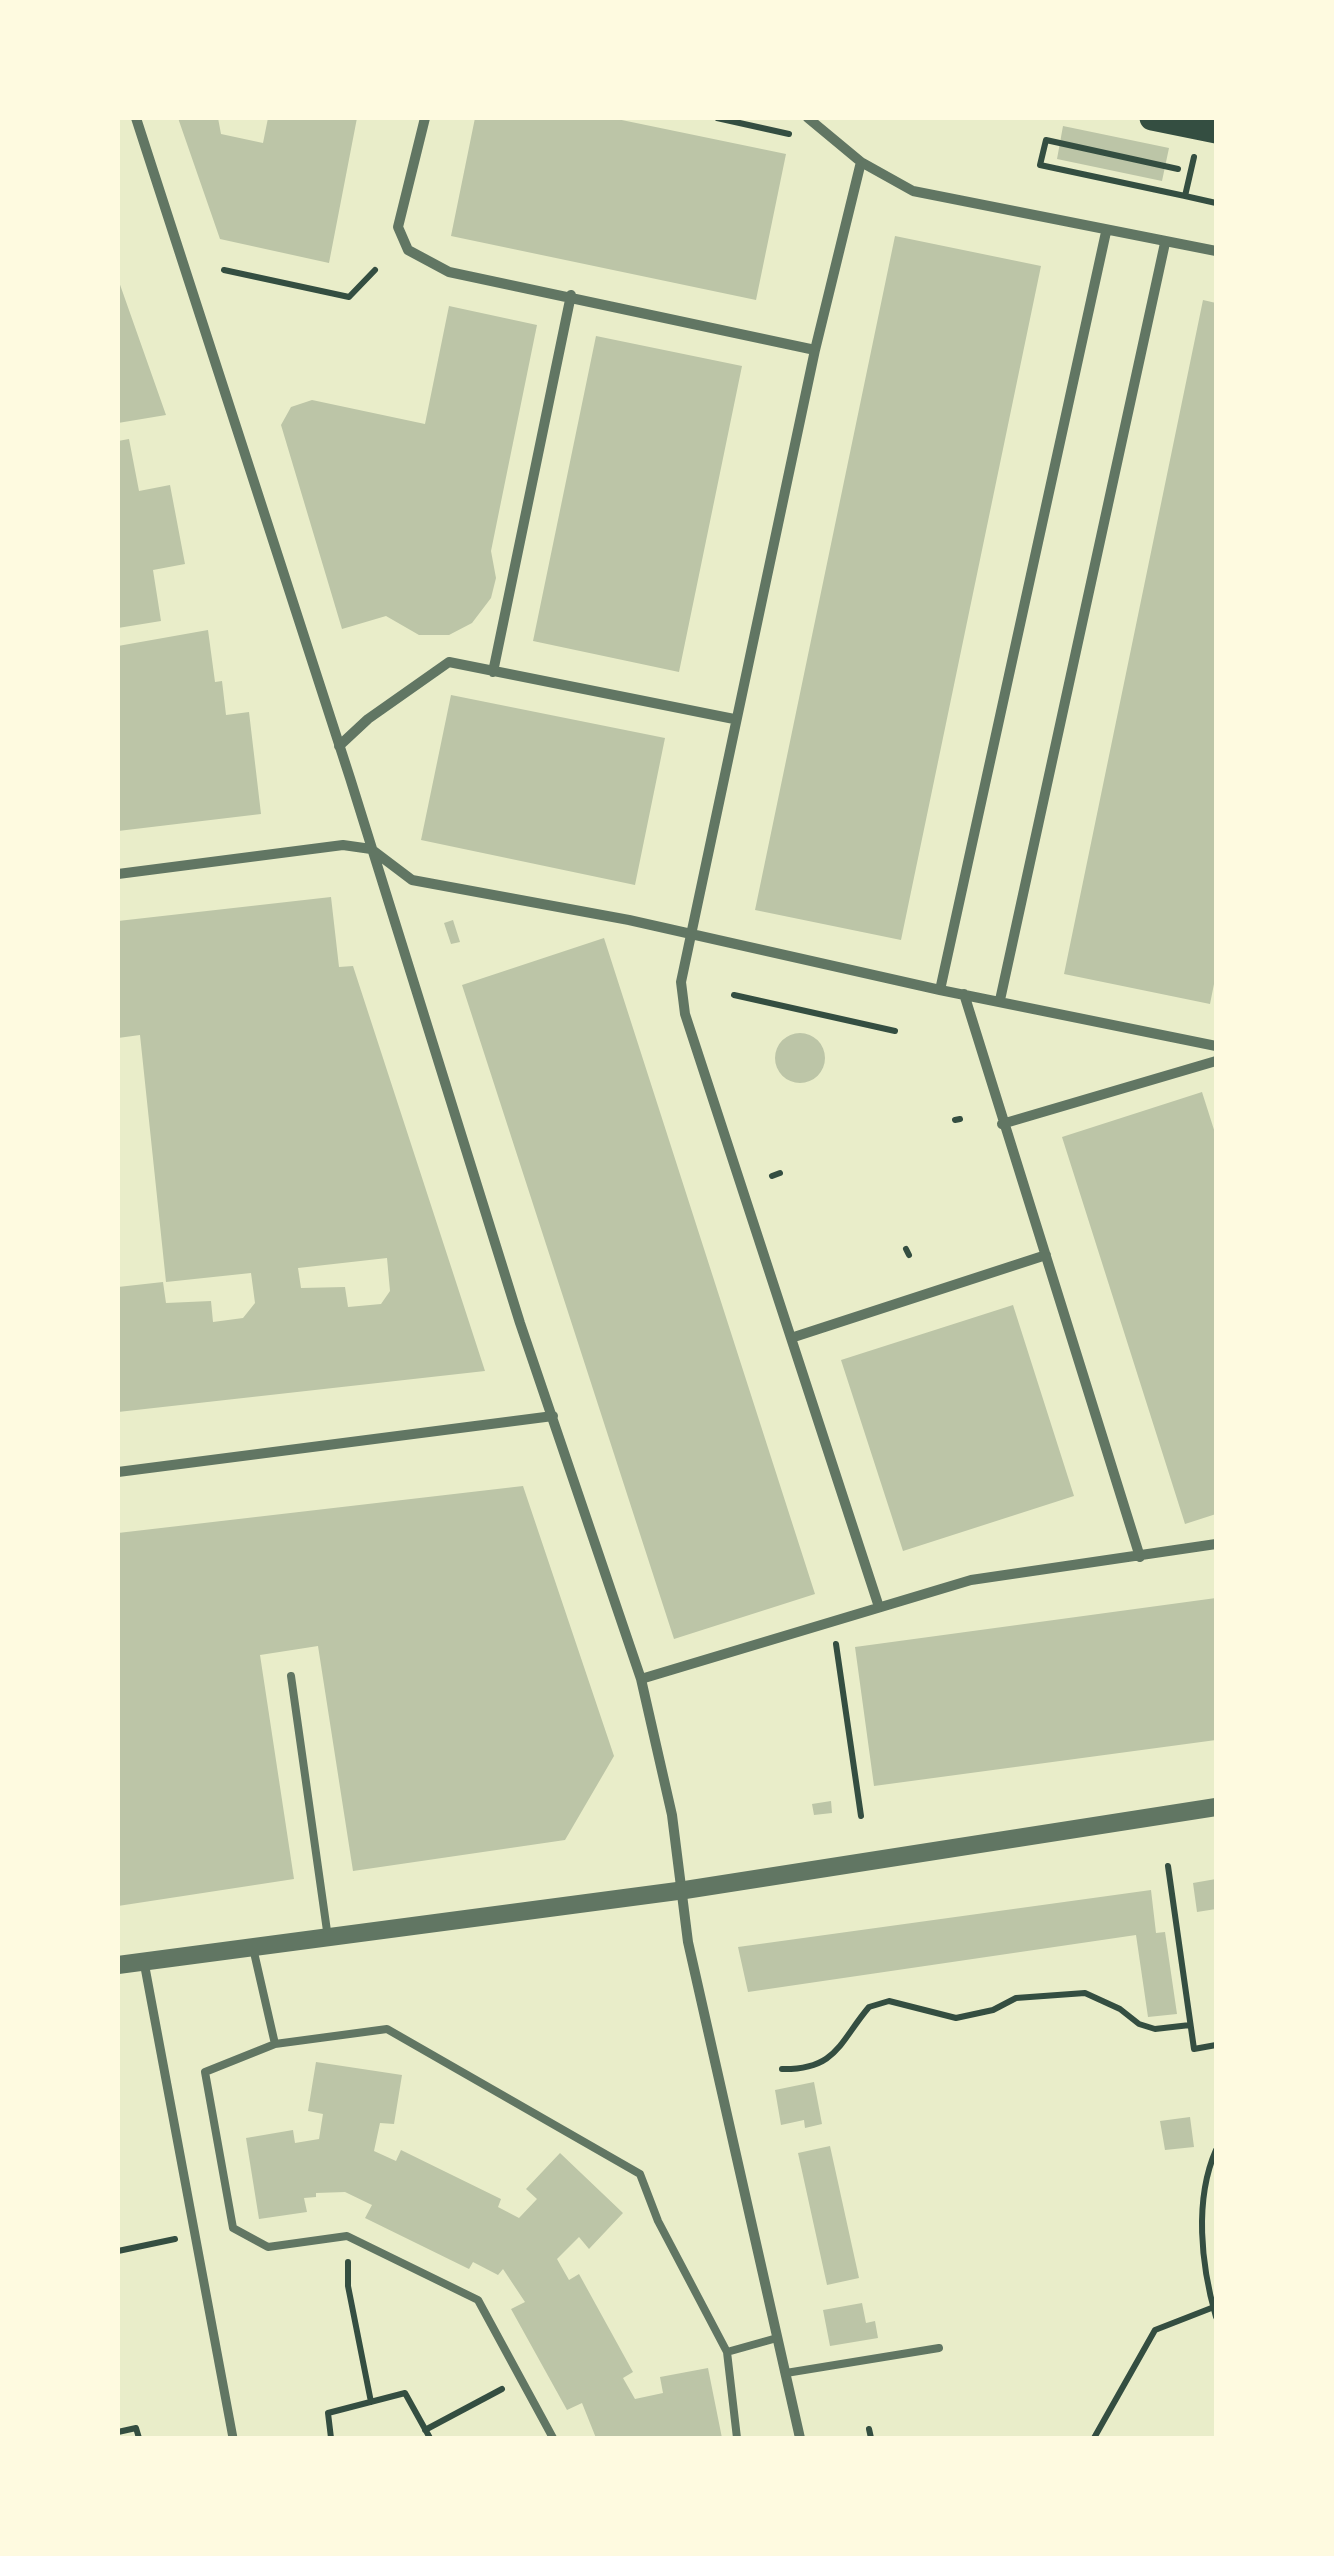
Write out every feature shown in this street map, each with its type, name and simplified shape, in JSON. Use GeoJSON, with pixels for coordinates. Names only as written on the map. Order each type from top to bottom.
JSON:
{"type":"FeatureCollection","features":[{"type":"Feature","properties":{"kind":"main road"},"geometry":{"type":"LineString","coordinates":[[1152,118],[1206,139]]}},
{"type":"Feature","properties":{"kind":"street"},"geometry":{"type":"LineString","coordinates":[[136,118],[641,1679],[684,1890],[688,1942],[800,2438]]}},
{"type":"Feature","properties":{"kind":"street"},"geometry":{"type":"LineString","coordinates":[[424,118],[398,227],[408,250],[449,272],[572,295],[815,350]]}},
{"type":"Feature","properties":{"kind":"street"},"geometry":{"type":"LineString","coordinates":[[807,118],[862,162],[913,191],[1216,251]]}},
{"type":"Feature","properties":{"kind":"street"},"geometry":{"type":"LineString","coordinates":[[862,162],[815,350],[681,982],[685,1014],[794,1337],[879,1608]]}},
{"type":"Feature","properties":{"kind":"street"},"geometry":{"type":"LineString","coordinates":[[940,990],[1106,232]]}},
{"type":"Feature","properties":{"kind":"street"},"geometry":{"type":"LineString","coordinates":[[1000,1000],[1164,242]]}},
{"type":"Feature","properties":{"kind":"street"},"geometry":{"type":"LineString","coordinates":[[493,672],[572,295]]}},
{"type":"Feature","properties":{"kind":"street"},"geometry":{"type":"LineString","coordinates":[[340,746],[380,710],[449,662],[734,719]]}},
{"type":"Feature","properties":{"kind":"street"},"geometry":{"type":"LineString","coordinates":[[118,874],[344,846],[371,850],[412,880],[1216,1046]]}},
{"type":"Feature","properties":{"kind":"street"},"geometry":{"type":"LineString","coordinates":[[964,994],[1140,1557]]}},
{"type":"Feature","properties":{"kind":"street"},"geometry":{"type":"LineString","coordinates":[[1002,1124],[1216,1061]]}},
{"type":"Feature","properties":{"kind":"street"},"geometry":{"type":"LineString","coordinates":[[794,1337],[1046,1255]]}},
{"type":"Feature","properties":{"kind":"street"},"geometry":{"type":"LineString","coordinates":[[118,1472],[553,1416]]}},
{"type":"Feature","properties":{"kind":"street"},"geometry":{"type":"LineString","coordinates":[[641,1679],[971,1580],[1216,1544]]}},
{"type":"Feature","properties":{"kind":"street"},"geometry":{"type":"LineString","coordinates":[[118,1965],[684,1890],[1216,1808]]}},
{"type":"Feature","properties":{"kind":"street"},"geometry":{"type":"LineString","coordinates":[[144,1962],[234,2438]]}},
{"type":"Feature","properties":{"kind":"lane"},"geometry":{"type":"LineString","coordinates":[[292,1676],[328,1938]]}},
{"type":"Feature","properties":{"kind":"lane"},"geometry":{"type":"LineString","coordinates":[[253,1948],[275,2044]]}},
{"type":"Feature","properties":{"kind":"lane"},"geometry":{"type":"LineString","coordinates":[[553,2438],[478,2300],[347,2236],[268,2246],[233,2228],[205,2072],[275,2044],[387,2029],[640,2174],[658,2221],[726,2352],[738,2438]]}},
{"type":"Feature","properties":{"kind":"lane"},"geometry":{"type":"LineString","coordinates":[[726,2352],[778,2338]]}},
{"type":"Feature","properties":{"kind":"lane"},"geometry":{"type":"LineString","coordinates":[[786,2373],[939,2348]]}},
{"type":"Feature","properties":{"kind":"path"},"geometry":{"type":"LineString","coordinates":[[717,118],[802,137]]}},
{"type":"Feature","properties":{"kind":"path"},"geometry":{"type":"LineString","coordinates":[[1186,196],[1206,139]]}},
{"type":"Feature","properties":{"kind":"path"},"geometry":{"type":"LineString","coordinates":[[1178,169],[1046,140],[1040,166],[1216,203]]}},
{"type":"Feature","properties":{"kind":"path"},"geometry":{"type":"LineString","coordinates":[[224,270],[349,297],[376,270]]}},
{"type":"Feature","properties":{"kind":"path"},"geometry":{"type":"LineString","coordinates":[[734,994],[896,1031]]}},
{"type":"Feature","properties":{"kind":"path"},"geometry":{"type":"LineString","coordinates":[[833,1633],[860,1816]]}},
{"type":"Feature","properties":{"kind":"path"},"geometry":{"type":"LineString","coordinates":[[1168,1866],[1194,2049],[1216,2046]]}},
{"type":"Feature","properties":{"kind":"path"},"geometry":{"type":"LineString","coordinates":[[782,2069],[802,2070],[842,2050],[869,2007],[889,2001],[956,2018],[993,2010],[1016,1998],[1085,1993],[1155,2029],[1190,2025]]}},
{"type":"Feature","properties":{"kind":"path"},"geometry":{"type":"LineString","coordinates":[[1216,2150],[1208,2170],[1202,2228],[1216,2317]]}},
{"type":"Feature","properties":{"kind":"path"},"geometry":{"type":"LineString","coordinates":[[347,2236],[348,2286],[371,2402]]}},
{"type":"Feature","properties":{"kind":"path"},"geometry":{"type":"LineString","coordinates":[[1094,2438],[1155,2330],[1214,2307]]}},
{"type":"Feature","properties":{"kind":"path"},"geometry":{"type":"LineString","coordinates":[[425,2430],[522,2381]]}},
{"type":"Feature","properties":{"kind":"path"},"geometry":{"type":"LineString","coordinates":[[330,2438],[328,2413],[405,2393],[430,2438]]}},
{"type":"Feature","properties":{"kind":"path"},"geometry":{"type":"LineString","coordinates":[[118,2432],[136,2428],[138,2438]]}},
{"type":"Feature","properties":{"kind":"path"},"geometry":{"type":"LineString","coordinates":[[868,2429],[871,2438]]}},
{"type":"Feature","properties":{"kind":"building"},"geometry":{"type":"Polygon","coordinates":[[[178,118],[218,118],[221,134],[263,143],[268,118],[357,118],[329,263],[220,239],[178,118]]]}},
{"type":"Feature","properties":{"kind":"building"},"geometry":{"type":"Polygon","coordinates":[[[475,118],[612,118],[786,154],[756,300],[451,236],[475,118]]]}},
{"type":"Feature","properties":{"kind":"building"},"geometry":{"type":"Polygon","coordinates":[[[1063,126],[1169,148],[1162,181],[1057,159],[1063,126]]]}},
{"type":"Feature","properties":{"kind":"building"},"geometry":{"type":"Polygon","coordinates":[[[895,236],[1041,266],[901,940],[755,910],[895,236]]]}},
{"type":"Feature","properties":{"kind":"building"},"geometry":{"type":"Polygon","coordinates":[[[118,279],[166,415],[118,423],[118,279]]]}},
{"type":"Feature","properties":{"kind":"building"},"geometry":{"type":"Polygon","coordinates":[[[1203,300],[1216,303],[1216,974],[1210,1004],[1064,974],[1203,300]]]}},
{"type":"Feature","properties":{"kind":"building"},"geometry":{"type":"Polygon","coordinates":[[[449,306],[537,325],[491,551],[496,578],[491,598],[472,623],[449,635],[419,635],[386,616],[342,629],[281,425],[291,407],[312,400],[425,424],[449,306]]]}},
{"type":"Feature","properties":{"kind":"building"},"geometry":{"type":"Polygon","coordinates":[[[596,336],[742,366],[679,672],[533,641],[596,336]]]}},
{"type":"Feature","properties":{"kind":"building"},"geometry":{"type":"Polygon","coordinates":[[[129,439],[139,491],[170,485],[185,564],[153,570],[161,621],[118,628],[118,441],[129,439]]]}},
{"type":"Feature","properties":{"kind":"building"},"geometry":{"type":"Polygon","coordinates":[[[208,630],[215,682],[222,681],[226,715],[249,712],[261,814],[118,831],[118,646],[208,630]]]}},
{"type":"Feature","properties":{"kind":"building"},"geometry":{"type":"Polygon","coordinates":[[[451,695],[665,738],[635,885],[421,840],[451,695]]]}},
{"type":"Feature","properties":{"kind":"building"},"geometry":{"type":"Polygon","coordinates":[[[331,897],[339,967],[353,966],[485,1371],[118,1412],[118,1287],[163,1282],[166,1303],[211,1301],[213,1322],[243,1318],[255,1303],[251,1273],[166,1282],[140,1035],[118,1038],[118,921],[331,897]],[[387,1258],[298,1268],[301,1288],[345,1287],[348,1307],[381,1304],[390,1291],[387,1258]]]}},
{"type":"Feature","properties":{"kind":"building"},"geometry":{"type":"Polygon","coordinates":[[[453,920],[460,942],[451,944],[444,923],[453,920]]]}},
{"type":"Feature","properties":{"kind":"building"},"geometry":{"type":"Polygon","coordinates":[[[604,938],[815,1594],[674,1639],[462,985],[604,938]]]}},
{"type":"Feature","properties":{"kind":"building"},"geometry":{"type":"Polygon","coordinates":[[[800,1033],[817,1041],[825,1058],[817,1075],[800,1083],[783,1075],[775,1058],[783,1041],[800,1033]]]}},
{"type":"Feature","properties":{"kind":"building"},"geometry":{"type":"Polygon","coordinates":[[[1202,1092],[1216,1136],[1216,1514],[1185,1524],[1062,1137],[1202,1092]]]}},
{"type":"Feature","properties":{"kind":"building"},"geometry":{"type":"Polygon","coordinates":[[[1013,1305],[1074,1496],[903,1551],[841,1360],[1013,1305]]]}},
{"type":"Feature","properties":{"kind":"building"},"geometry":{"type":"Polygon","coordinates":[[[523,1486],[614,1756],[565,1840],[353,1871],[318,1646],[260,1655],[294,1879],[118,1906],[118,1533],[523,1486]]]}},
{"type":"Feature","properties":{"kind":"building"},"geometry":{"type":"Polygon","coordinates":[[[1216,1598],[1216,1740],[874,1786],[855,1647],[1216,1598]]]}},
{"type":"Feature","properties":{"kind":"building"},"geometry":{"type":"Polygon","coordinates":[[[831,1801],[832,1813],[814,1815],[812,1804],[831,1801]]]}},
{"type":"Feature","properties":{"kind":"building"},"geometry":{"type":"Polygon","coordinates":[[[1216,1879],[1216,1909],[1197,1912],[1193,1883],[1216,1879]]]}},
{"type":"Feature","properties":{"kind":"building"},"geometry":{"type":"Polygon","coordinates":[[[1151,1890],[1156,1933],[1165,1932],[1177,2014],[1148,2017],[1136,1935],[748,1992],[738,1947],[1151,1890]]]}},
{"type":"Feature","properties":{"kind":"building"},"geometry":{"type":"Polygon","coordinates":[[[316,2062],[402,2075],[394,2124],[380,2123],[374,2151],[396,2161],[401,2150],[501,2199],[498,2207],[519,2218],[537,2199],[526,2189],[560,2153],[623,2213],[589,2249],[579,2237],[557,2259],[569,2280],[579,2274],[633,2372],[623,2378],[635,2399],[663,2393],[660,2377],[708,2368],[722,2438],[596,2438],[582,2403],[567,2410],[511,2309],[525,2302],[503,2269],[498,2275],[473,2262],[469,2269],[365,2218],[372,2205],[345,2192],[316,2193],[316,2197],[304,2198],[307,2212],[259,2219],[246,2138],[293,2130],[295,2143],[319,2139],[323,2114],[308,2111],[316,2062]]]}},
{"type":"Feature","properties":{"kind":"building"},"geometry":{"type":"Polygon","coordinates":[[[814,2082],[822,2124],[805,2128],[804,2120],[781,2125],[775,2090],[814,2082]]]}},
{"type":"Feature","properties":{"kind":"building"},"geometry":{"type":"Polygon","coordinates":[[[1190,2117],[1194,2147],[1165,2150],[1160,2121],[1190,2117]]]}},
{"type":"Feature","properties":{"kind":"building"},"geometry":{"type":"Polygon","coordinates":[[[830,2146],[859,2278],[827,2285],[798,2153],[830,2146]]]}},
{"type":"Feature","properties":{"kind":"building"},"geometry":{"type":"Polygon","coordinates":[[[862,2303],[866,2323],[875,2321],[878,2338],[830,2346],[823,2310],[862,2303]]]}}]}
